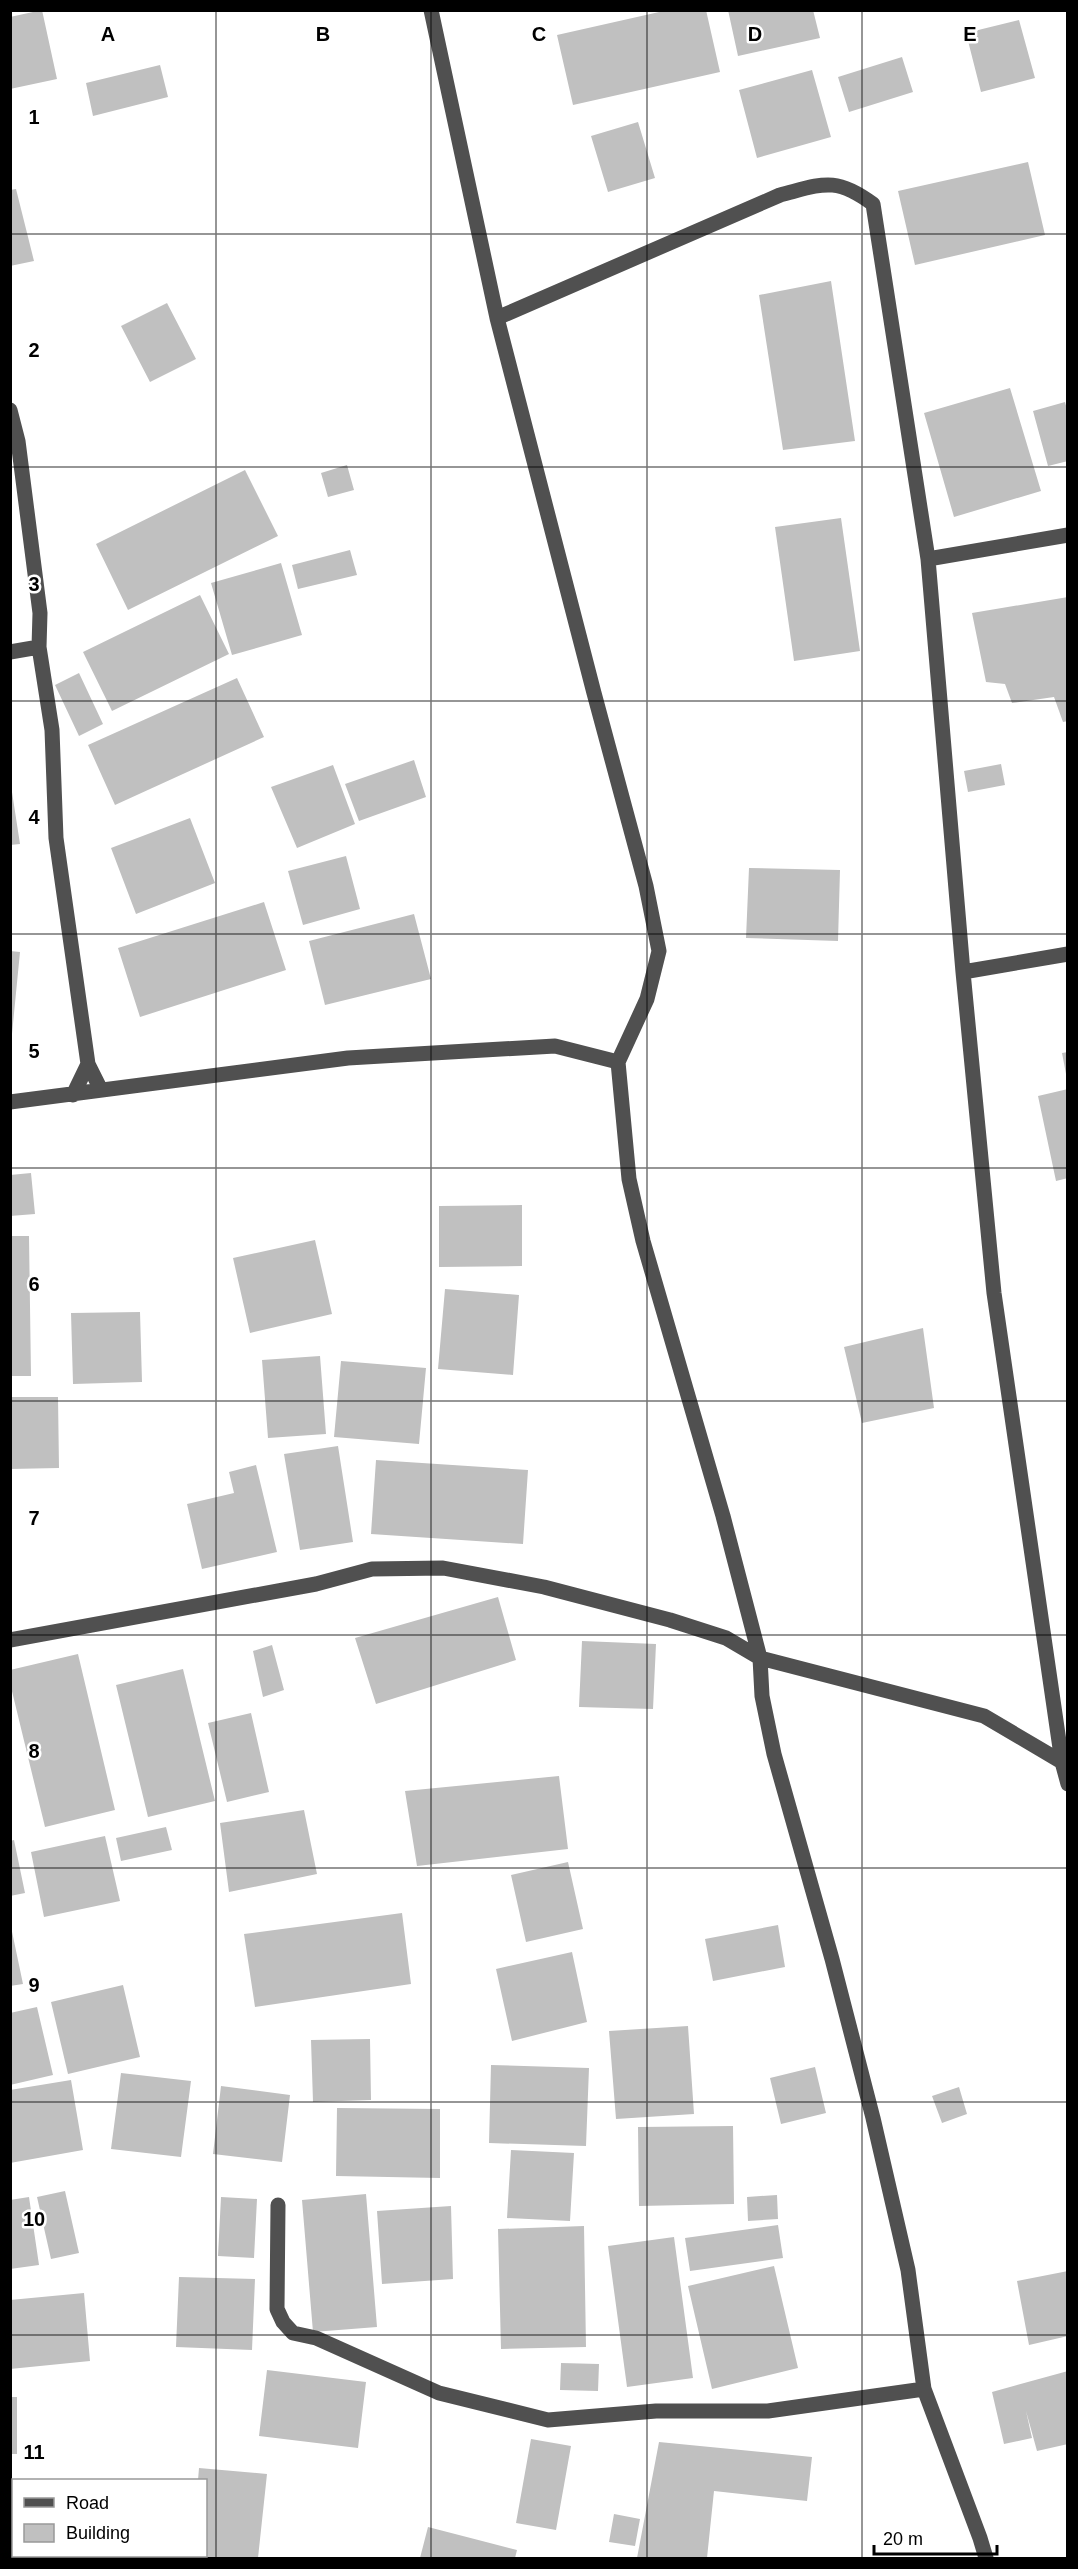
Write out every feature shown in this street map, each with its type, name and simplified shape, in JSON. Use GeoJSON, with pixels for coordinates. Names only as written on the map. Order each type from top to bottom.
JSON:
{"type":"FeatureCollection","features":[{"type":"Feature","properties":{"kind":"street"},"geometry":{"type":"LineString","coordinates":[[431,10],[497,318],[646,886],[659,951],[647,999],[618,1062],[629,1179],[643,1241],[723,1516],[760,1658],[762,1696],[774,1754],[832,1959],[908,2270],[924,2389],[986,2559]]}},
{"type":"Feature","properties":{"kind":"street"},"geometry":{"type":"LineString","coordinates":[[497,318],[780,195],[824,184],[852,189],[873,204],[928,559],[963,972],[994,1293],[1068,1784]]}},
{"type":"Feature","properties":{"kind":"street"},"geometry":{"type":"LineString","coordinates":[[10,410],[18,441],[40,613],[39,647],[52,729],[56,838],[88,1064],[101,1090]]}},
{"type":"Feature","properties":{"kind":"street"},"geometry":{"type":"LineString","coordinates":[[928,559],[1068,535]]}},
{"type":"Feature","properties":{"kind":"street"},"geometry":{"type":"LineString","coordinates":[[10,652],[39,647]]}},
{"type":"Feature","properties":{"kind":"street"},"geometry":{"type":"LineString","coordinates":[[963,972],[1068,954]]}},
{"type":"Feature","properties":{"kind":"street"},"geometry":{"type":"LineString","coordinates":[[10,1102],[348,1058],[555,1046],[618,1062]]}},
{"type":"Feature","properties":{"kind":"street"},"geometry":{"type":"LineString","coordinates":[[73,1095],[88,1064]]}},
{"type":"Feature","properties":{"kind":"street"},"geometry":{"type":"LineString","coordinates":[[10,1640],[305,1586],[372,1569],[443,1568],[544,1587],[670,1620],[726,1638],[760,1658],[984,1716],[1065,1761]]}},
{"type":"Feature","properties":{"kind":"street"},"geometry":{"type":"LineString","coordinates":[[278,2205],[277,2309],[283,2322],[292,2333],[316,2338],[439,2393],[548,2420],[656,2411],[768,2411],[924,2389]]}},
{"type":"Feature","properties":{"kind":"building"},"geometry":{"type":"Polygon","coordinates":[[[42,10],[57,79],[10,89],[10,17],[42,10]]]}},
{"type":"Feature","properties":{"kind":"building"},"geometry":{"type":"Polygon","coordinates":[[[668,10],[706,10],[720,72],[573,105],[557,35],[668,10]]]}},
{"type":"Feature","properties":{"kind":"building"},"geometry":{"type":"Polygon","coordinates":[[[728,10],[813,10],[820,38],[738,56],[728,10]]]}},
{"type":"Feature","properties":{"kind":"building"},"geometry":{"type":"Polygon","coordinates":[[[1019,20],[1035,78],[981,92],[966,33],[1019,20]]]}},
{"type":"Feature","properties":{"kind":"building"},"geometry":{"type":"Polygon","coordinates":[[[902,57],[913,92],[849,112],[838,77],[902,57]]]}},
{"type":"Feature","properties":{"kind":"building"},"geometry":{"type":"Polygon","coordinates":[[[160,65],[168,97],[93,116],[86,83],[160,65]]]}},
{"type":"Feature","properties":{"kind":"building"},"geometry":{"type":"Polygon","coordinates":[[[812,70],[831,137],[757,158],[739,90],[812,70]]]}},
{"type":"Feature","properties":{"kind":"building"},"geometry":{"type":"Polygon","coordinates":[[[638,122],[655,178],[608,192],[591,136],[638,122]]]}},
{"type":"Feature","properties":{"kind":"building"},"geometry":{"type":"Polygon","coordinates":[[[1028,162],[1045,235],[915,265],[898,191],[1028,162]]]}},
{"type":"Feature","properties":{"kind":"building"},"geometry":{"type":"Polygon","coordinates":[[[16,189],[34,261],[10,266],[10,190],[16,189]]]}},
{"type":"Feature","properties":{"kind":"building"},"geometry":{"type":"Polygon","coordinates":[[[831,281],[855,441],[783,450],[759,295],[831,281]]]}},
{"type":"Feature","properties":{"kind":"building"},"geometry":{"type":"Polygon","coordinates":[[[167,303],[196,359],[150,382],[121,326],[167,303]]]}},
{"type":"Feature","properties":{"kind":"building"},"geometry":{"type":"Polygon","coordinates":[[[1010,388],[1041,491],[954,517],[924,413],[1010,388]]]}},
{"type":"Feature","properties":{"kind":"building"},"geometry":{"type":"Polygon","coordinates":[[[1065,402],[1068,413],[1068,461],[1048,466],[1033,411],[1065,402]]]}},
{"type":"Feature","properties":{"kind":"building"},"geometry":{"type":"Polygon","coordinates":[[[347,465],[354,490],[328,497],[321,473],[347,465]]]}},
{"type":"Feature","properties":{"kind":"building"},"geometry":{"type":"Polygon","coordinates":[[[245,470],[278,536],[128,610],[96,544],[245,470]]]}},
{"type":"Feature","properties":{"kind":"building"},"geometry":{"type":"Polygon","coordinates":[[[841,518],[860,651],[794,661],[775,527],[841,518]]]}},
{"type":"Feature","properties":{"kind":"building"},"geometry":{"type":"Polygon","coordinates":[[[350,550],[357,575],[298,589],[292,565],[350,550]]]}},
{"type":"Feature","properties":{"kind":"building"},"geometry":{"type":"Polygon","coordinates":[[[281,563],[302,635],[232,655],[211,583],[281,563]]]}},
{"type":"Feature","properties":{"kind":"building"},"geometry":{"type":"Polygon","coordinates":[[[200,595],[229,654],[112,711],[83,652],[200,595]]]}},
{"type":"Feature","properties":{"kind":"building"},"geometry":{"type":"Polygon","coordinates":[[[1068,597],[1068,721],[1063,722],[1054,697],[1012,703],[1005,684],[986,682],[972,613],[1068,597]]]}},
{"type":"Feature","properties":{"kind":"building"},"geometry":{"type":"Polygon","coordinates":[[[79,673],[103,724],[79,736],[55,685],[79,673]]]}},
{"type":"Feature","properties":{"kind":"building"},"geometry":{"type":"Polygon","coordinates":[[[237,678],[264,737],[115,805],[88,745],[237,678]]]}},
{"type":"Feature","properties":{"kind":"building"},"geometry":{"type":"Polygon","coordinates":[[[414,760],[426,797],[359,821],[345,784],[414,760]]]}},
{"type":"Feature","properties":{"kind":"building"},"geometry":{"type":"Polygon","coordinates":[[[1001,764],[1005,785],[968,792],[964,771],[1001,764]]]}},
{"type":"Feature","properties":{"kind":"building"},"geometry":{"type":"Polygon","coordinates":[[[333,765],[355,824],[297,848],[271,787],[333,765]]]}},
{"type":"Feature","properties":{"kind":"building"},"geometry":{"type":"Polygon","coordinates":[[[10,779],[20,844],[10,845],[10,779]]]}},
{"type":"Feature","properties":{"kind":"building"},"geometry":{"type":"Polygon","coordinates":[[[190,818],[215,883],[136,914],[111,848],[190,818]]]}},
{"type":"Feature","properties":{"kind":"building"},"geometry":{"type":"Polygon","coordinates":[[[346,856],[360,909],[303,925],[288,871],[346,856]]]}},
{"type":"Feature","properties":{"kind":"building"},"geometry":{"type":"Polygon","coordinates":[[[749,868],[840,870],[838,941],[746,938],[749,868]]]}},
{"type":"Feature","properties":{"kind":"building"},"geometry":{"type":"Polygon","coordinates":[[[264,902],[286,970],[140,1017],[118,948],[264,902]]]}},
{"type":"Feature","properties":{"kind":"building"},"geometry":{"type":"Polygon","coordinates":[[[414,914],[431,979],[325,1005],[309,941],[414,914]]]}},
{"type":"Feature","properties":{"kind":"building"},"geometry":{"type":"Polygon","coordinates":[[[10,951],[20,952],[12,1034],[10,1033],[10,951]]]}},
{"type":"Feature","properties":{"kind":"building"},"geometry":{"type":"Polygon","coordinates":[[[1068,1052],[1068,1074],[1066,1074],[1062,1053],[1068,1052]]]}},
{"type":"Feature","properties":{"kind":"building"},"geometry":{"type":"Polygon","coordinates":[[[1068,1089],[1068,1178],[1056,1181],[1038,1096],[1068,1089]]]}},
{"type":"Feature","properties":{"kind":"building"},"geometry":{"type":"Polygon","coordinates":[[[31,1173],[35,1214],[10,1216],[10,1175],[31,1173]]]}},
{"type":"Feature","properties":{"kind":"building"},"geometry":{"type":"Polygon","coordinates":[[[522,1205],[522,1266],[439,1267],[439,1206],[522,1205]]]}},
{"type":"Feature","properties":{"kind":"building"},"geometry":{"type":"Polygon","coordinates":[[[10,1236],[29,1236],[31,1376],[10,1376],[10,1236]]]}},
{"type":"Feature","properties":{"kind":"building"},"geometry":{"type":"Polygon","coordinates":[[[315,1240],[332,1314],[250,1333],[233,1258],[315,1240]]]}},
{"type":"Feature","properties":{"kind":"building"},"geometry":{"type":"Polygon","coordinates":[[[445,1289],[519,1295],[513,1375],[438,1369],[445,1289]]]}},
{"type":"Feature","properties":{"kind":"building"},"geometry":{"type":"Polygon","coordinates":[[[140,1312],[142,1382],[73,1384],[71,1313],[140,1312]]]}},
{"type":"Feature","properties":{"kind":"building"},"geometry":{"type":"Polygon","coordinates":[[[923,1328],[934,1408],[862,1423],[844,1347],[923,1328]]]}},
{"type":"Feature","properties":{"kind":"building"},"geometry":{"type":"Polygon","coordinates":[[[320,1356],[326,1434],[268,1438],[262,1360],[320,1356]]]}},
{"type":"Feature","properties":{"kind":"building"},"geometry":{"type":"Polygon","coordinates":[[[341,1361],[426,1368],[419,1444],[334,1437],[341,1361]]]}},
{"type":"Feature","properties":{"kind":"building"},"geometry":{"type":"Polygon","coordinates":[[[10,1397],[58,1397],[59,1468],[10,1469],[10,1397]]]}},
{"type":"Feature","properties":{"kind":"building"},"geometry":{"type":"Polygon","coordinates":[[[338,1446],[353,1542],[300,1550],[284,1454],[338,1446]]]}},
{"type":"Feature","properties":{"kind":"building"},"geometry":{"type":"Polygon","coordinates":[[[376,1460],[528,1470],[523,1544],[371,1534],[376,1460]]]}},
{"type":"Feature","properties":{"kind":"building"},"geometry":{"type":"Polygon","coordinates":[[[256,1465],[277,1552],[202,1569],[187,1504],[234,1493],[229,1472],[256,1465]]]}},
{"type":"Feature","properties":{"kind":"building"},"geometry":{"type":"Polygon","coordinates":[[[498,1597],[516,1660],[376,1704],[355,1638],[498,1597]]]}},
{"type":"Feature","properties":{"kind":"building"},"geometry":{"type":"Polygon","coordinates":[[[582,1641],[656,1644],[653,1709],[579,1707],[582,1641]]]}},
{"type":"Feature","properties":{"kind":"building"},"geometry":{"type":"Polygon","coordinates":[[[272,1645],[284,1690],[263,1697],[253,1651],[272,1645]]]}},
{"type":"Feature","properties":{"kind":"building"},"geometry":{"type":"Polygon","coordinates":[[[78,1654],[115,1810],[45,1827],[10,1683],[10,1670],[78,1654]]]}},
{"type":"Feature","properties":{"kind":"building"},"geometry":{"type":"Polygon","coordinates":[[[183,1669],[215,1801],[148,1817],[116,1685],[183,1669]]]}},
{"type":"Feature","properties":{"kind":"building"},"geometry":{"type":"Polygon","coordinates":[[[251,1713],[269,1792],[227,1802],[208,1723],[251,1713]]]}},
{"type":"Feature","properties":{"kind":"building"},"geometry":{"type":"Polygon","coordinates":[[[559,1776],[568,1849],[417,1866],[405,1791],[559,1776]]]}},
{"type":"Feature","properties":{"kind":"building"},"geometry":{"type":"Polygon","coordinates":[[[304,1810],[317,1874],[229,1892],[220,1823],[304,1810]]]}},
{"type":"Feature","properties":{"kind":"building"},"geometry":{"type":"Polygon","coordinates":[[[166,1827],[172,1850],[121,1861],[116,1838],[166,1827]]]}},
{"type":"Feature","properties":{"kind":"building"},"geometry":{"type":"Polygon","coordinates":[[[105,1836],[120,1901],[44,1917],[31,1852],[105,1836]]]}},
{"type":"Feature","properties":{"kind":"building"},"geometry":{"type":"Polygon","coordinates":[[[14,1840],[25,1893],[10,1896],[10,1841],[14,1840]]]}},
{"type":"Feature","properties":{"kind":"building"},"geometry":{"type":"Polygon","coordinates":[[[568,1862],[583,1929],[526,1942],[511,1875],[568,1862]]]}},
{"type":"Feature","properties":{"kind":"building"},"geometry":{"type":"Polygon","coordinates":[[[402,1913],[411,1984],[255,2007],[244,1934],[402,1913]]]}},
{"type":"Feature","properties":{"kind":"building"},"geometry":{"type":"Polygon","coordinates":[[[10,1922],[23,1984],[10,1986],[10,1922]]]}},
{"type":"Feature","properties":{"kind":"building"},"geometry":{"type":"Polygon","coordinates":[[[778,1925],[785,1967],[713,1981],[705,1939],[778,1925]]]}},
{"type":"Feature","properties":{"kind":"building"},"geometry":{"type":"Polygon","coordinates":[[[572,1952],[587,2022],[512,2041],[496,1969],[572,1952]]]}},
{"type":"Feature","properties":{"kind":"building"},"geometry":{"type":"Polygon","coordinates":[[[123,1985],[140,2057],[68,2074],[51,2002],[123,1985]]]}},
{"type":"Feature","properties":{"kind":"building"},"geometry":{"type":"Polygon","coordinates":[[[37,2007],[53,2075],[10,2085],[10,2013],[37,2007]]]}},
{"type":"Feature","properties":{"kind":"building"},"geometry":{"type":"Polygon","coordinates":[[[688,2026],[694,2114],[616,2119],[609,2031],[688,2026]]]}},
{"type":"Feature","properties":{"kind":"building"},"geometry":{"type":"Polygon","coordinates":[[[370,2039],[371,2100],[313,2102],[311,2040],[370,2039]]]}},
{"type":"Feature","properties":{"kind":"building"},"geometry":{"type":"Polygon","coordinates":[[[491,2065],[589,2068],[586,2146],[489,2143],[491,2065]]]}},
{"type":"Feature","properties":{"kind":"building"},"geometry":{"type":"Polygon","coordinates":[[[815,2067],[826,2113],[781,2124],[770,2078],[815,2067]]]}},
{"type":"Feature","properties":{"kind":"building"},"geometry":{"type":"Polygon","coordinates":[[[121,2073],[191,2081],[181,2157],[111,2149],[121,2073]]]}},
{"type":"Feature","properties":{"kind":"building"},"geometry":{"type":"Polygon","coordinates":[[[71,2080],[83,2150],[10,2163],[10,2090],[71,2080]]]}},
{"type":"Feature","properties":{"kind":"building"},"geometry":{"type":"Polygon","coordinates":[[[221,2086],[290,2095],[282,2162],[213,2154],[221,2086]]]}},
{"type":"Feature","properties":{"kind":"building"},"geometry":{"type":"Polygon","coordinates":[[[959,2087],[967,2114],[942,2123],[932,2096],[959,2087]]]}},
{"type":"Feature","properties":{"kind":"building"},"geometry":{"type":"Polygon","coordinates":[[[337,2108],[440,2109],[440,2178],[336,2176],[337,2108]]]}},
{"type":"Feature","properties":{"kind":"building"},"geometry":{"type":"Polygon","coordinates":[[[733,2126],[734,2204],[639,2206],[638,2127],[733,2126]]]}},
{"type":"Feature","properties":{"kind":"building"},"geometry":{"type":"Polygon","coordinates":[[[511,2150],[574,2153],[570,2221],[507,2218],[511,2150]]]}},
{"type":"Feature","properties":{"kind":"building"},"geometry":{"type":"Polygon","coordinates":[[[65,2191],[79,2253],[51,2259],[37,2197],[65,2191]]]}},
{"type":"Feature","properties":{"kind":"building"},"geometry":{"type":"Polygon","coordinates":[[[366,2194],[377,2327],[313,2332],[302,2200],[366,2194]]]}},
{"type":"Feature","properties":{"kind":"building"},"geometry":{"type":"Polygon","coordinates":[[[777,2195],[778,2219],[748,2221],[747,2197],[777,2195]]]}},
{"type":"Feature","properties":{"kind":"building"},"geometry":{"type":"Polygon","coordinates":[[[29,2197],[39,2265],[10,2269],[10,2200],[29,2197]]]}},
{"type":"Feature","properties":{"kind":"building"},"geometry":{"type":"Polygon","coordinates":[[[221,2197],[257,2199],[254,2258],[218,2256],[221,2197]]]}},
{"type":"Feature","properties":{"kind":"building"},"geometry":{"type":"Polygon","coordinates":[[[451,2206],[453,2279],[382,2284],[377,2211],[451,2206]]]}},
{"type":"Feature","properties":{"kind":"building"},"geometry":{"type":"Polygon","coordinates":[[[778,2225],[783,2258],[690,2271],[685,2238],[778,2225]]]}},
{"type":"Feature","properties":{"kind":"building"},"geometry":{"type":"Polygon","coordinates":[[[584,2226],[586,2347],[501,2349],[498,2229],[584,2226]]]}},
{"type":"Feature","properties":{"kind":"building"},"geometry":{"type":"Polygon","coordinates":[[[674,2237],[693,2378],[627,2387],[608,2246],[674,2237]]]}},
{"type":"Feature","properties":{"kind":"building"},"geometry":{"type":"Polygon","coordinates":[[[774,2266],[798,2368],[712,2389],[688,2286],[774,2266]]]}},
{"type":"Feature","properties":{"kind":"building"},"geometry":{"type":"Polygon","coordinates":[[[1068,2271],[1068,2336],[1029,2345],[1017,2281],[1068,2271]]]}},
{"type":"Feature","properties":{"kind":"building"},"geometry":{"type":"Polygon","coordinates":[[[179,2277],[255,2279],[252,2350],[176,2347],[179,2277]]]}},
{"type":"Feature","properties":{"kind":"building"},"geometry":{"type":"Polygon","coordinates":[[[84,2293],[90,2361],[10,2369],[10,2300],[84,2293]]]}},
{"type":"Feature","properties":{"kind":"building"},"geometry":{"type":"Polygon","coordinates":[[[561,2363],[599,2364],[598,2391],[560,2390],[561,2363]]]}},
{"type":"Feature","properties":{"kind":"building"},"geometry":{"type":"Polygon","coordinates":[[[267,2370],[366,2382],[358,2448],[259,2436],[267,2370]]]}},
{"type":"Feature","properties":{"kind":"building"},"geometry":{"type":"Polygon","coordinates":[[[1068,2371],[1068,2444],[1037,2451],[1026,2411],[1032,2438],[1004,2444],[992,2392],[1068,2371]]]}},
{"type":"Feature","properties":{"kind":"building"},"geometry":{"type":"Polygon","coordinates":[[[10,2397],[17,2397],[17,2454],[10,2454],[10,2397]]]}},
{"type":"Feature","properties":{"kind":"building"},"geometry":{"type":"Polygon","coordinates":[[[531,2439],[571,2446],[556,2530],[516,2523],[531,2439]]]}},
{"type":"Feature","properties":{"kind":"building"},"geometry":{"type":"Polygon","coordinates":[[[659,2442],[812,2457],[807,2501],[714,2491],[707,2558],[637,2558],[659,2442]]]}},
{"type":"Feature","properties":{"kind":"building"},"geometry":{"type":"Polygon","coordinates":[[[199,2468],[267,2474],[258,2558],[191,2558],[207,2557],[207,2479],[198,2479],[199,2468]]]}},
{"type":"Feature","properties":{"kind":"building"},"geometry":{"type":"Polygon","coordinates":[[[10,2496],[12,2496],[12,2557],[97,2558],[10,2558],[10,2496]]]}},
{"type":"Feature","properties":{"kind":"building"},"geometry":{"type":"Polygon","coordinates":[[[614,2514],[640,2519],[635,2546],[609,2542],[614,2514]]]}},
{"type":"Feature","properties":{"kind":"building"},"geometry":{"type":"Polygon","coordinates":[[[428,2527],[517,2550],[515,2558],[420,2558],[428,2527]]]}}]}
